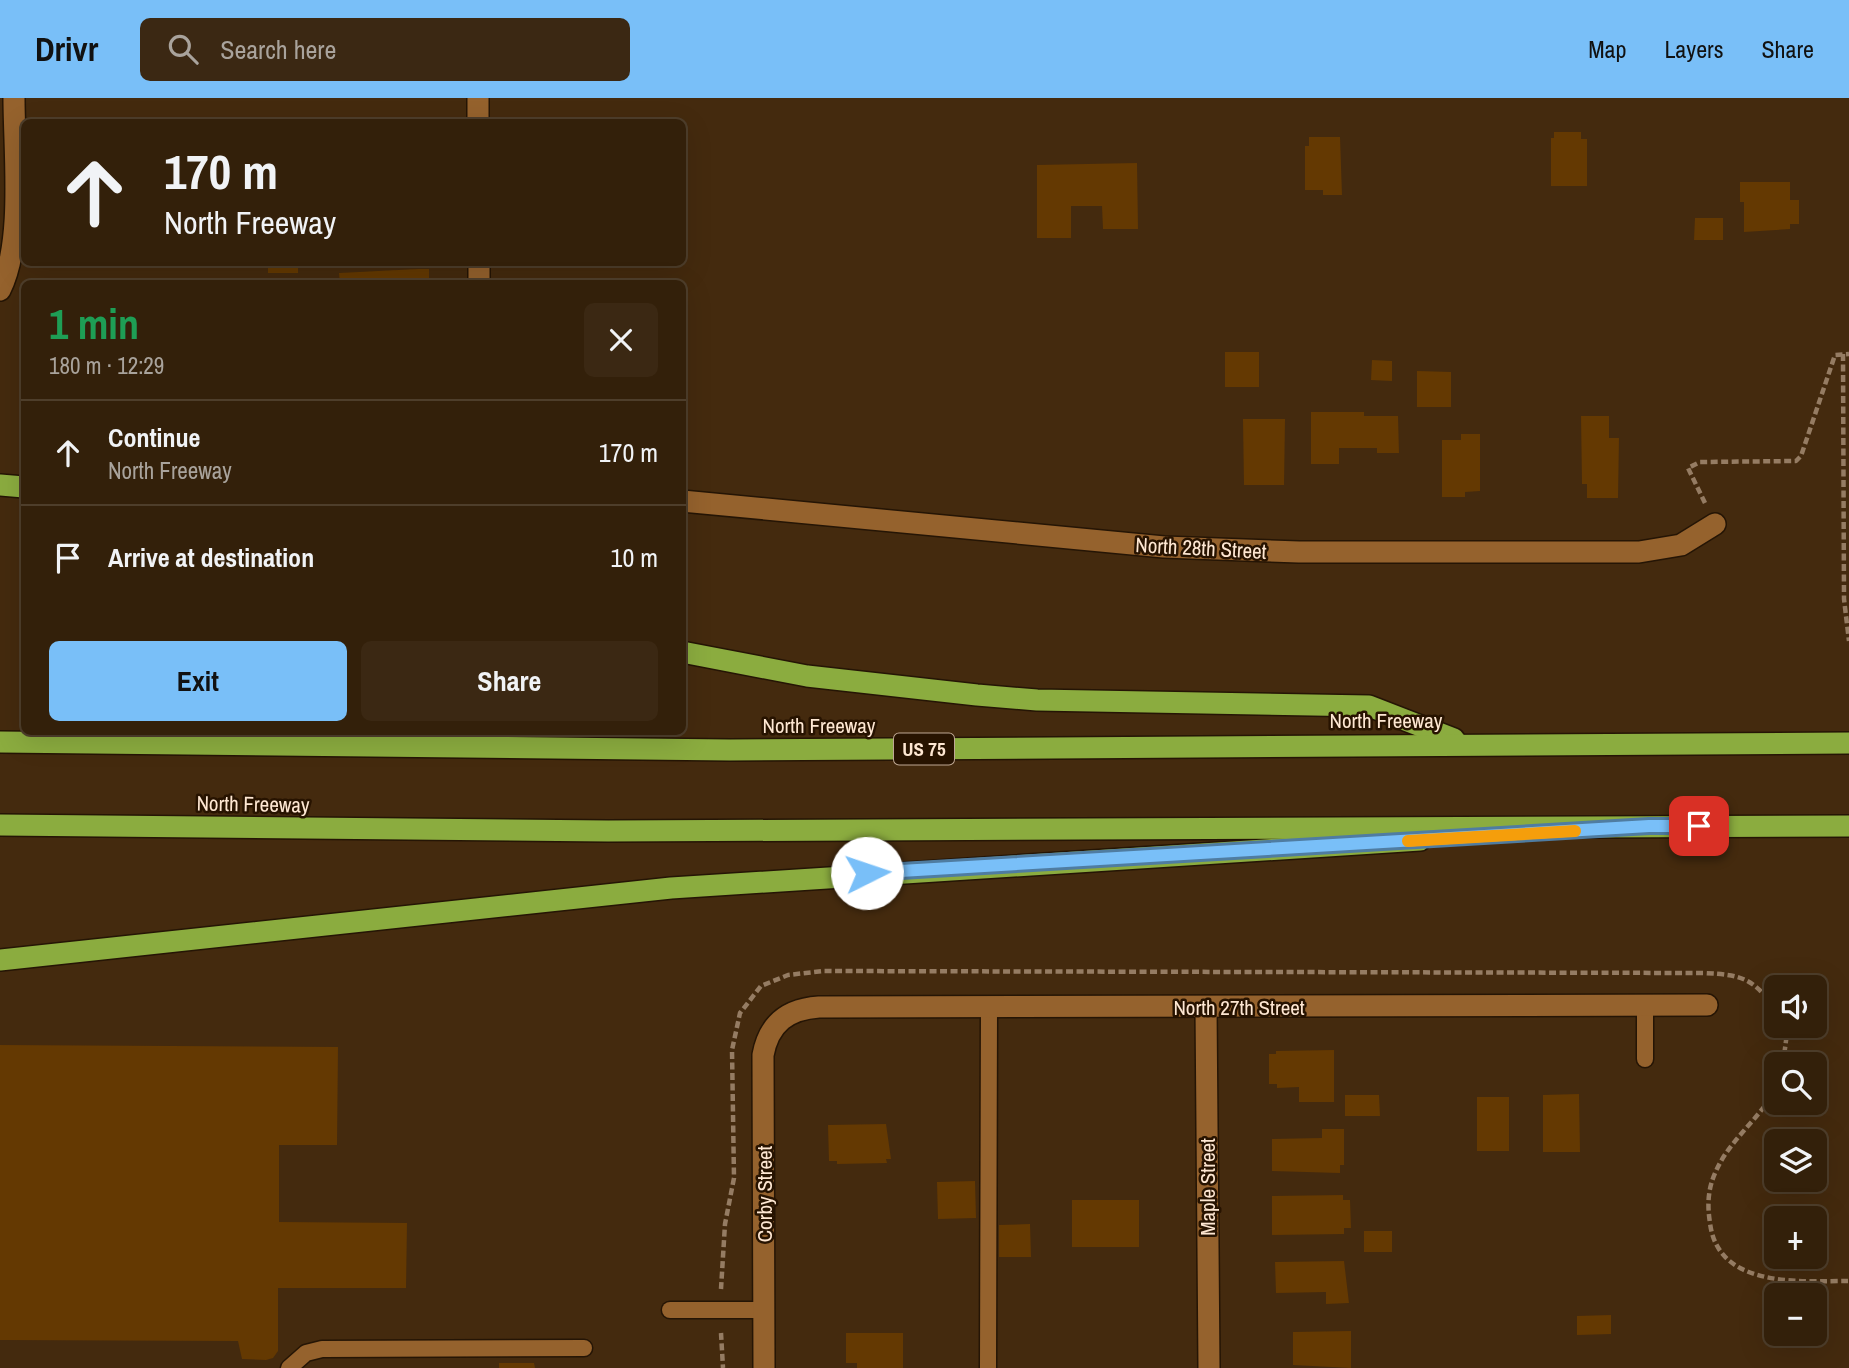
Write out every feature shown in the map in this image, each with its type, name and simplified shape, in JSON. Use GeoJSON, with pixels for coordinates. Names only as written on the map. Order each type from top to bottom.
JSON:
{"type":"FeatureCollection","features":[{"type":"Feature","properties":{"kind":"highway"},"geometry":{"type":"LineString","coordinates":[[0,485],[21,487]]}},
{"type":"Feature","properties":{"kind":"highway"},"geometry":{"type":"LineString","coordinates":[[686,653],[807,676],[954,693],[1037,699],[1370,706],[1466,744]]}},
{"type":"Feature","properties":{"kind":"highway","name":"North Freeway"},"geometry":{"type":"LineString","coordinates":[[0,742],[702,750],[1849,743]]}},
{"type":"Feature","properties":{"kind":"highway","name":"North Freeway"},"geometry":{"type":"LineString","coordinates":[[0,825],[595,831],[1849,826]]}},
{"type":"Feature","properties":{"kind":"highway"},"geometry":{"type":"LineString","coordinates":[[0,960],[671,888],[1649,826]]}},
{"type":"Feature","properties":{"kind":"street"},"geometry":{"type":"LineString","coordinates":[[0,290],[8,271],[14,240],[14,98]]}},
{"type":"Feature","properties":{"kind":"street"},"geometry":{"type":"LineString","coordinates":[[478,98],[478,119]]}},
{"type":"Feature","properties":{"kind":"street","name":"North 28th Street"},"geometry":{"type":"LineString","coordinates":[[686,501],[1059,538],[1245,551],[1639,552],[1681,545],[1715,524]]}},
{"type":"Feature","properties":{"kind":"street","name":"North 27th Street"},"geometry":{"type":"LineString","coordinates":[[776,1023],[792,1011],[809,1007],[1707,1005]]}},
{"type":"Feature","properties":{"kind":"street","name":"Maple Street"},"geometry":{"type":"LineString","coordinates":[[1206,1007],[1209,1368]]}},
{"type":"Feature","properties":{"kind":"street","name":"Corby Street"},"geometry":{"type":"LineString","coordinates":[[764,1368],[763,1055],[770,1032],[776,1023]]}},
{"type":"Feature","properties":{"kind":"lane"},"geometry":{"type":"LineString","coordinates":[[1645,1005],[1645,1059]]}},
{"type":"Feature","properties":{"kind":"lane"},"geometry":{"type":"LineString","coordinates":[[988,1368],[989,1007]]}},
{"type":"Feature","properties":{"kind":"lane"},"geometry":{"type":"LineString","coordinates":[[670,1310],[764,1310]]}},
{"type":"Feature","properties":{"kind":"lane"},"geometry":{"type":"LineString","coordinates":[[289,1368],[306,1353],[322,1349],[584,1348]]}},
{"type":"Feature","properties":{"kind":"path"},"geometry":{"type":"LineString","coordinates":[[1715,524],[1688,467],[1700,462],[1796,461],[1801,456],[1835,355],[1846,354],[1844,599],[1849,641]]}},
{"type":"Feature","properties":{"kind":"path"},"geometry":{"type":"LineString","coordinates":[[1764,1104],[1717,1169],[1709,1190],[1711,1233],[1724,1255],[1742,1270],[1785,1280],[1849,1281]]}},
{"type":"Feature","properties":{"kind":"building"},"geometry":{"type":"Polygon","coordinates":[[[1554,132],[1581,132],[1581,139],[1587,139],[1587,186],[1551,186],[1551,138],[1554,138],[1554,132]]]}},
{"type":"Feature","properties":{"kind":"building"},"geometry":{"type":"Polygon","coordinates":[[[1309,137],[1340,137],[1342,195],[1323,195],[1323,190],[1305,190],[1305,146],[1309,146],[1309,137]]]}},
{"type":"Feature","properties":{"kind":"building"},"geometry":{"type":"Polygon","coordinates":[[[1137,163],[1138,229],[1103,229],[1102,206],[1071,206],[1071,238],[1037,238],[1037,165],[1137,163]]]}},
{"type":"Feature","properties":{"kind":"building"},"geometry":{"type":"Polygon","coordinates":[[[1740,182],[1790,182],[1790,200],[1799,200],[1799,224],[1790,224],[1790,229],[1744,232],[1744,202],[1740,202],[1740,182]]]}},
{"type":"Feature","properties":{"kind":"building"},"geometry":{"type":"Polygon","coordinates":[[[1695,218],[1723,218],[1723,240],[1694,240],[1695,218]]]}},
{"type":"Feature","properties":{"kind":"building"},"geometry":{"type":"Polygon","coordinates":[[[268,266],[298,266],[298,273],[268,273],[268,266]]]}},
{"type":"Feature","properties":{"kind":"building"},"geometry":{"type":"Polygon","coordinates":[[[429,269],[429,280],[340,280],[339,273],[429,269]]]}},
{"type":"Feature","properties":{"kind":"building"},"geometry":{"type":"Polygon","coordinates":[[[1225,352],[1259,352],[1259,387],[1225,387],[1225,352]]]}},
{"type":"Feature","properties":{"kind":"building"},"geometry":{"type":"Polygon","coordinates":[[[1372,360],[1392,361],[1392,381],[1371,380],[1372,360]]]}},
{"type":"Feature","properties":{"kind":"building"},"geometry":{"type":"Polygon","coordinates":[[[1417,371],[1451,372],[1451,407],[1417,407],[1417,371]]]}},
{"type":"Feature","properties":{"kind":"building"},"geometry":{"type":"Polygon","coordinates":[[[1311,412],[1364,412],[1364,416],[1398,416],[1399,453],[1377,453],[1377,448],[1339,448],[1339,464],[1311,464],[1311,412]]]}},
{"type":"Feature","properties":{"kind":"building"},"geometry":{"type":"Polygon","coordinates":[[[1581,416],[1609,416],[1609,438],[1619,438],[1618,498],[1587,498],[1587,484],[1582,484],[1581,416]]]}},
{"type":"Feature","properties":{"kind":"building"},"geometry":{"type":"Polygon","coordinates":[[[1243,419],[1285,419],[1284,485],[1244,485],[1243,419]]]}},
{"type":"Feature","properties":{"kind":"building"},"geometry":{"type":"Polygon","coordinates":[[[1461,434],[1480,434],[1480,491],[1465,492],[1465,497],[1442,497],[1442,440],[1461,440],[1461,434]]]}},
{"type":"Feature","properties":{"kind":"building"},"geometry":{"type":"Polygon","coordinates":[[[0,1045],[338,1047],[337,1145],[279,1145],[279,1222],[407,1223],[406,1288],[278,1288],[278,1351],[273,1358],[266,1360],[242,1359],[238,1341],[0,1340],[0,1045]]]}},
{"type":"Feature","properties":{"kind":"building"},"geometry":{"type":"Polygon","coordinates":[[[1334,1050],[1334,1102],[1299,1102],[1299,1087],[1277,1088],[1277,1084],[1269,1084],[1269,1054],[1276,1054],[1276,1051],[1334,1050]]]}},
{"type":"Feature","properties":{"kind":"building"},"geometry":{"type":"Polygon","coordinates":[[[1579,1094],[1580,1152],[1543,1152],[1543,1095],[1579,1094]]]}},
{"type":"Feature","properties":{"kind":"building"},"geometry":{"type":"Polygon","coordinates":[[[1345,1095],[1379,1095],[1380,1116],[1345,1116],[1345,1095]]]}},
{"type":"Feature","properties":{"kind":"building"},"geometry":{"type":"Polygon","coordinates":[[[1477,1097],[1509,1097],[1509,1151],[1477,1151],[1477,1097]]]}},
{"type":"Feature","properties":{"kind":"building"},"geometry":{"type":"Polygon","coordinates":[[[886,1124],[891,1159],[886,1159],[887,1163],[837,1164],[837,1161],[829,1161],[828,1125],[886,1124]]]}},
{"type":"Feature","properties":{"kind":"building"},"geometry":{"type":"Polygon","coordinates":[[[1322,1129],[1344,1129],[1344,1165],[1340,1165],[1340,1173],[1272,1171],[1272,1139],[1322,1138],[1322,1129]]]}},
{"type":"Feature","properties":{"kind":"building"},"geometry":{"type":"Polygon","coordinates":[[[975,1181],[976,1218],[938,1219],[937,1182],[975,1181]]]}},
{"type":"Feature","properties":{"kind":"building"},"geometry":{"type":"Polygon","coordinates":[[[1343,1195],[1343,1200],[1350,1200],[1351,1228],[1344,1228],[1344,1234],[1272,1235],[1272,1196],[1343,1195]]]}},
{"type":"Feature","properties":{"kind":"building"},"geometry":{"type":"Polygon","coordinates":[[[1072,1200],[1139,1200],[1139,1247],[1072,1247],[1072,1200]]]}},
{"type":"Feature","properties":{"kind":"building"},"geometry":{"type":"Polygon","coordinates":[[[1030,1224],[1031,1257],[999,1257],[999,1225],[1030,1224]]]}},
{"type":"Feature","properties":{"kind":"building"},"geometry":{"type":"Polygon","coordinates":[[[1364,1231],[1392,1231],[1392,1252],[1364,1252],[1364,1231]]]}},
{"type":"Feature","properties":{"kind":"building"},"geometry":{"type":"Polygon","coordinates":[[[1344,1261],[1349,1303],[1326,1304],[1326,1292],[1276,1293],[1275,1262],[1344,1261]]]}},
{"type":"Feature","properties":{"kind":"building"},"geometry":{"type":"Polygon","coordinates":[[[1611,1315],[1611,1334],[1577,1335],[1577,1316],[1611,1315]]]}},
{"type":"Feature","properties":{"kind":"building"},"geometry":{"type":"Polygon","coordinates":[[[1351,1331],[1351,1368],[1293,1365],[1293,1332],[1351,1331]]]}},
{"type":"Feature","properties":{"kind":"building"},"geometry":{"type":"Polygon","coordinates":[[[846,1333],[903,1333],[903,1368],[857,1368],[857,1363],[846,1363],[846,1333]]]}},
{"type":"Feature","properties":{"kind":"building"},"geometry":{"type":"Polygon","coordinates":[[[499,1363],[534,1363],[535,1368],[499,1368],[499,1363]]]}},
{"type":"Feature","properties":{"kind":"slow traffic"},"geometry":{"type":"LineString","coordinates":[[1408,841],[1575,831]]}},
{"type":"Feature","properties":{"kind":"route"},"geometry":{"type":"LineString","coordinates":[[867,873],[1649,826],[1699,826]]}}]}
